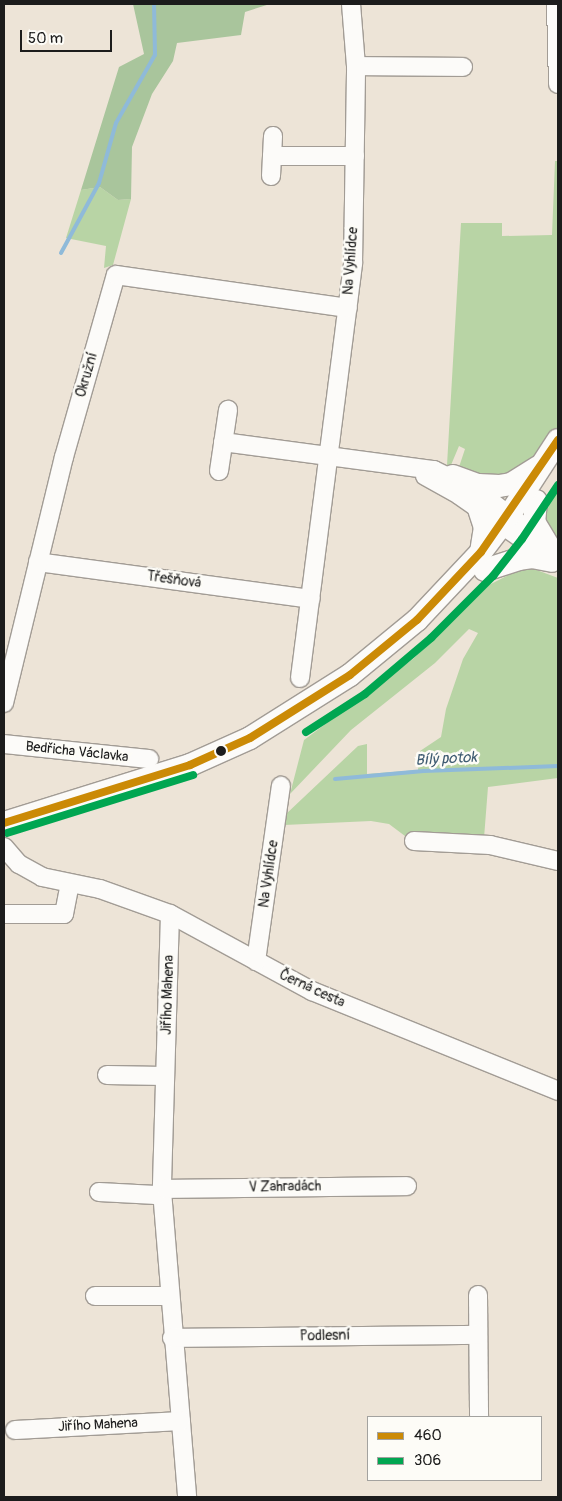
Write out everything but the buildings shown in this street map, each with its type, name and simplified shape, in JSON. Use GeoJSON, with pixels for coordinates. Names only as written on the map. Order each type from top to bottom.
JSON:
{"type":"FeatureCollection","features":[{"type":"Feature","properties":{"kind":"main road"},"geometry":{"type":"LineString","coordinates":[[4,822],[190,765],[286,717],[350,675],[417,620],[483,561],[554,555],[534,522],[536,500],[551,465],[558,440]]}},
{"type":"Feature","properties":{"kind":"main road"},"geometry":{"type":"LineString","coordinates":[[453,476],[478,485],[499,486],[511,484],[551,465]]}},
{"type":"Feature","properties":{"kind":"main road"},"geometry":{"type":"LineString","coordinates":[[4,837],[163,788],[256,751],[358,686],[424,631],[512,524],[551,465]]}},
{"type":"Feature","properties":{"kind":"main road"},"geometry":{"type":"LineString","coordinates":[[512,524],[536,500]]}},
{"type":"Feature","properties":{"kind":"main road"},"geometry":{"type":"LineString","coordinates":[[479,509],[485,527],[483,561]]}},
{"type":"Feature","properties":{"kind":"street","name":"Na Vyhlídce"},"geometry":{"type":"LineString","coordinates":[[300,678],[353,263],[356,66],[351,4]]}},
{"type":"Feature","properties":{"kind":"street"},"geometry":{"type":"LineString","coordinates":[[556,4],[558,84]]}},
{"type":"Feature","properties":{"kind":"street"},"geometry":{"type":"LineString","coordinates":[[356,66],[463,67]]}},
{"type":"Feature","properties":{"kind":"street"},"geometry":{"type":"LineString","coordinates":[[271,176],[273,136]]}},
{"type":"Feature","properties":{"kind":"street"},"geometry":{"type":"LineString","coordinates":[[272,156],[355,156]]}},
{"type":"Feature","properties":{"kind":"street","name":"Okružní"},"geometry":{"type":"LineString","coordinates":[[4,703],[64,457],[116,275],[348,308]]}},
{"type":"Feature","properties":{"kind":"street"},"geometry":{"type":"LineString","coordinates":[[220,471],[228,410]]}},
{"type":"Feature","properties":{"kind":"street"},"geometry":{"type":"LineString","coordinates":[[223,442],[330,454],[404,467],[435,480],[479,509],[512,524]]}},
{"type":"Feature","properties":{"kind":"street"},"geometry":{"type":"LineString","coordinates":[[404,467],[417,466],[453,476],[554,555]]}},
{"type":"Feature","properties":{"kind":"street","name":"Třešňová"},"geometry":{"type":"LineString","coordinates":[[38,562],[310,599]]}},
{"type":"Feature","properties":{"kind":"street","name":"Bedřicha Václavka"},"geometry":{"type":"LineString","coordinates":[[4,744],[149,759]]}},
{"type":"Feature","properties":{"kind":"street","name":"Na Vyhlídce"},"geometry":{"type":"LineString","coordinates":[[256,961],[281,786]]}},
{"type":"Feature","properties":{"kind":"street"},"geometry":{"type":"LineString","coordinates":[[414,841],[490,846],[558,862]]}},
{"type":"Feature","properties":{"kind":"street","name":"Černá cesta"},"geometry":{"type":"LineString","coordinates":[[4,847],[19,864],[42,877],[70,884],[100,888],[170,914],[312,991],[558,1091]]}},
{"type":"Feature","properties":{"kind":"street"},"geometry":{"type":"LineString","coordinates":[[4,914],[64,914],[70,884]]}},
{"type":"Feature","properties":{"kind":"street","name":"Jiřího Mahena"},"geometry":{"type":"LineString","coordinates":[[170,914],[162,1191],[172,1338],[187,1497]]}},
{"type":"Feature","properties":{"kind":"street"},"geometry":{"type":"LineString","coordinates":[[107,1075],[164,1076]]}},
{"type":"Feature","properties":{"kind":"street","name":"V Zahradách"},"geometry":{"type":"LineString","coordinates":[[162,1191],[167,1189],[408,1186]]}},
{"type":"Feature","properties":{"kind":"street"},"geometry":{"type":"LineString","coordinates":[[99,1192],[156,1195],[162,1191]]}},
{"type":"Feature","properties":{"kind":"street"},"geometry":{"type":"LineString","coordinates":[[478,1295],[480,1416]]}},
{"type":"Feature","properties":{"kind":"street"},"geometry":{"type":"LineString","coordinates":[[95,1296],[170,1296]]}},
{"type":"Feature","properties":{"kind":"street","name":"Podlesní"},"geometry":{"type":"LineString","coordinates":[[172,1338],[478,1335]]}},
{"type":"Feature","properties":{"kind":"street","name":"Jiřího Mahena"},"geometry":{"type":"LineString","coordinates":[[15,1430],[181,1421]]}},
{"type":"Feature","properties":{"kind":"green space"},"geometry":{"type":"Polygon","coordinates":[[[133,4],[270,4],[245,12],[241,35],[177,43],[173,61],[152,94],[132,147],[131,199],[118,200],[100,187],[81,190],[119,67],[144,54],[133,4]]]}},
{"type":"Feature","properties":{"kind":"green space"},"geometry":{"type":"Polygon","coordinates":[[[555,161],[558,161],[558,428],[546,449],[505,481],[458,470],[465,449],[459,446],[451,465],[447,465],[461,223],[502,223],[502,236],[552,235],[555,161]]]}},
{"type":"Feature","properties":{"kind":"green space"},"geometry":{"type":"Polygon","coordinates":[[[100,187],[118,200],[131,199],[113,265],[104,268],[106,246],[66,238],[81,190],[100,187]]]}},
{"type":"Feature","properties":{"kind":"green space"},"geometry":{"type":"Polygon","coordinates":[[[558,490],[558,544],[544,524],[549,504],[558,490]]]}},
{"type":"Feature","properties":{"kind":"green space"},"geometry":{"type":"Polygon","coordinates":[[[526,566],[558,578],[558,778],[488,787],[484,838],[452,834],[405,836],[389,824],[371,821],[284,825],[285,815],[358,746],[367,744],[367,774],[418,770],[420,751],[441,737],[446,709],[463,659],[478,633],[469,629],[435,663],[351,730],[290,794],[304,740],[413,659],[489,585],[526,566]]]}},
{"type":"Feature","properties":{"kind":"waterway"},"geometry":{"type":"LineString","coordinates":[[61,253],[99,183],[116,123],[155,55],[154,4]]}},
{"type":"Feature","properties":{"kind":"waterway","name":"Bílý potok"},"geometry":{"type":"LineString","coordinates":[[335,779],[424,771],[558,766]]}},
{"type":"Feature","properties":{"kind":"transit line","name":"460"},"geometry":{"type":"LineString","coordinates":[[4,823],[190,765],[250,738],[350,675],[417,620],[481,552],[558,440]]}},
{"type":"Feature","properties":{"kind":"transit line","name":"306"},"geometry":{"type":"LineString","coordinates":[[306,732],[365,694],[431,638],[493,576],[522,539],[558,485]]}},
{"type":"Feature","properties":{"kind":"transit line","name":"306"},"geometry":{"type":"LineString","coordinates":[[7,833],[193,775]]}}]}
